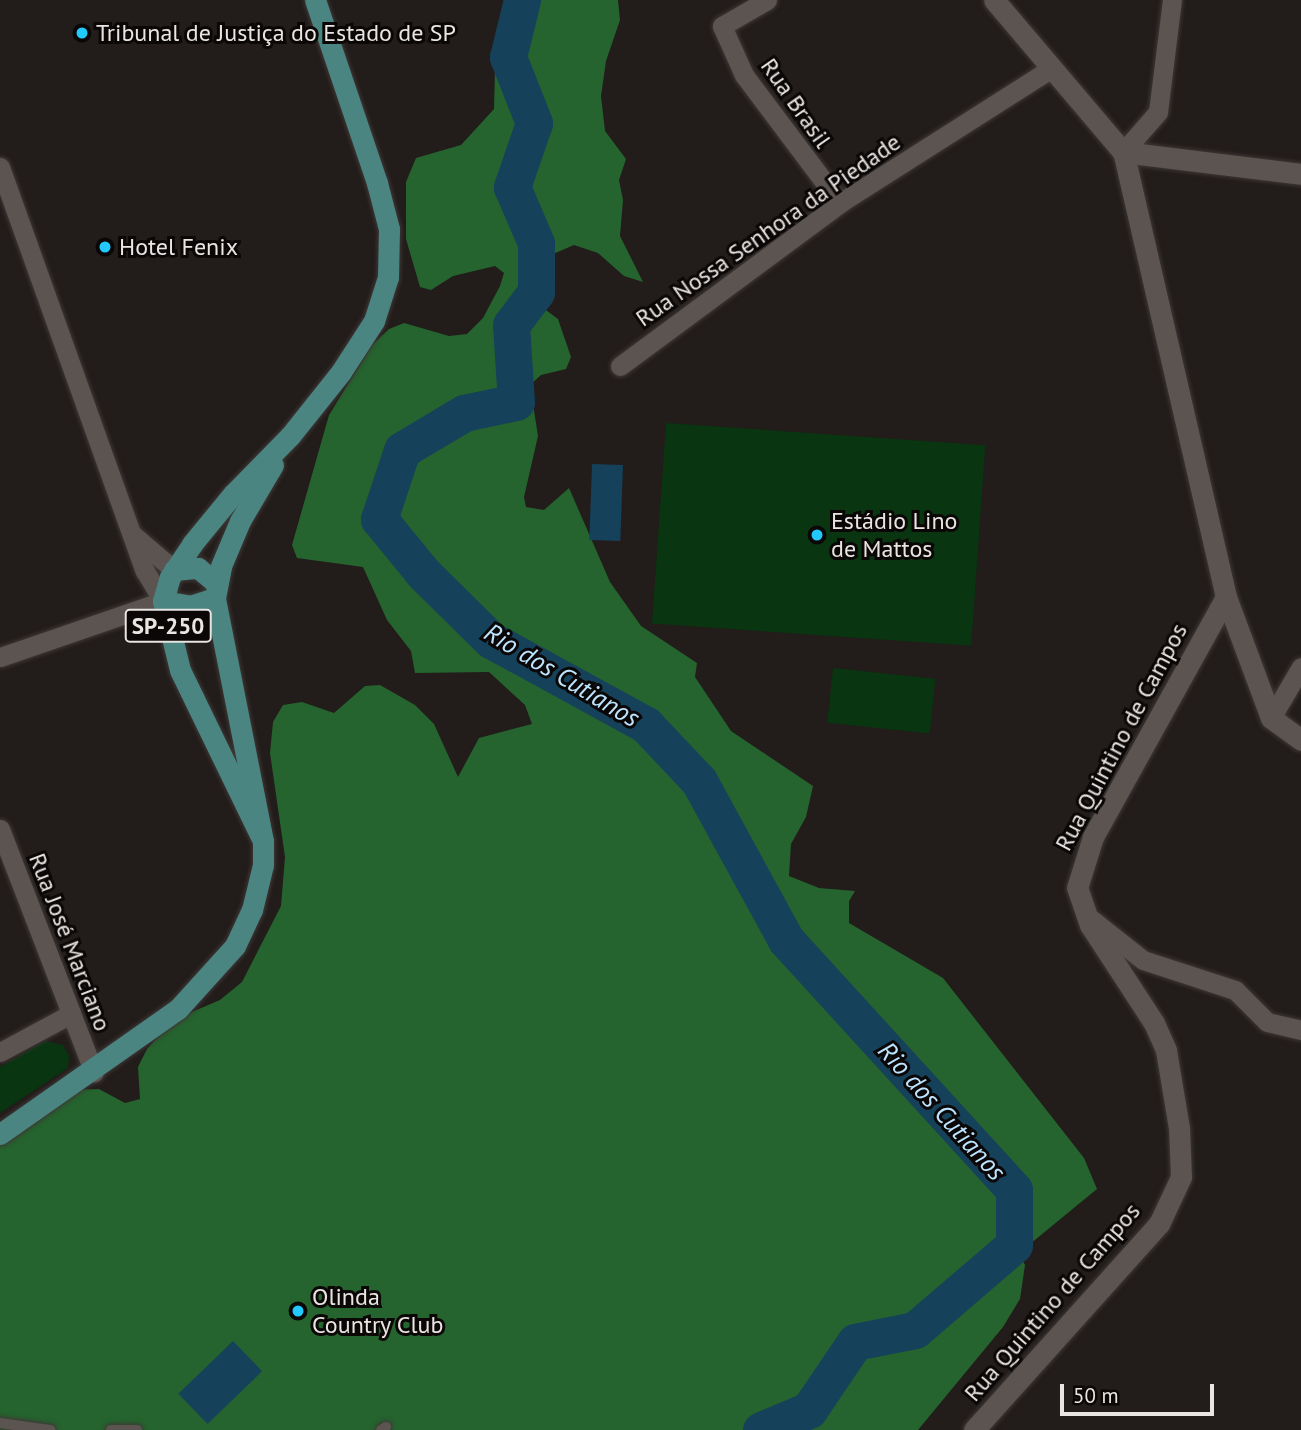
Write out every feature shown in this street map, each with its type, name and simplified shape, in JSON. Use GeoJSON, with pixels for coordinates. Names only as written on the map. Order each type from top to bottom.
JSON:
{"type":"FeatureCollection","features":[{"type":"Feature","properties":{"kind":"main road","name":"SP-250"},"geometry":{"type":"LineString","coordinates":[[0,1134],[93,1072],[178,1009],[235,946],[252,910],[262,865],[263,841],[216,591],[240,521],[290,436],[374,321],[388,278],[389,229],[315,0]]}},
{"type":"Feature","properties":{"kind":"main road","name":"SP-250"},"geometry":{"type":"LineString","coordinates":[[327,34],[332,0]]}},
{"type":"Feature","properties":{"kind":"main road"},"geometry":{"type":"LineString","coordinates":[[994,0],[1123,152],[1226,597],[1272,718],[1301,740]]}},
{"type":"Feature","properties":{"kind":"main road"},"geometry":{"type":"LineString","coordinates":[[1123,152],[1301,174]]}},
{"type":"Feature","properties":{"kind":"main road","name":"SP-250"},"geometry":{"type":"LineString","coordinates":[[263,841],[180,670],[163,601],[174,570],[233,494],[290,436]]}},
{"type":"Feature","properties":{"kind":"main road"},"geometry":{"type":"LineString","coordinates":[[163,601],[190,606],[216,591],[198,568],[174,570]]}},
{"type":"Feature","properties":{"kind":"main road","name":"Rua Quintino de Campos"},"geometry":{"type":"LineString","coordinates":[[974,1430],[1159,1224],[1181,1177],[1180,1128],[1166,1050],[1083,911],[1078,873],[1093,837],[1226,597]]}},
{"type":"Feature","properties":{"kind":"street","name":"Rua Brasil"},"geometry":{"type":"LineString","coordinates":[[767,0],[722,26],[744,75],[840,203]]}},
{"type":"Feature","properties":{"kind":"street"},"geometry":{"type":"LineString","coordinates":[[1123,152],[1158,112],[1171,0]]}},
{"type":"Feature","properties":{"kind":"street","name":"Rua Nossa Senhora da Piedade"},"geometry":{"type":"LineString","coordinates":[[620,366],[840,203],[1052,68]]}},
{"type":"Feature","properties":{"kind":"street"},"geometry":{"type":"LineString","coordinates":[[0,167],[145,571],[163,601],[0,657]]}},
{"type":"Feature","properties":{"kind":"street"},"geometry":{"type":"LineString","coordinates":[[132,535],[174,570]]}},
{"type":"Feature","properties":{"kind":"street"},"geometry":{"type":"LineString","coordinates":[[1272,718],[1301,667]]}},
{"type":"Feature","properties":{"kind":"street","name":"Rua José Marciano"},"geometry":{"type":"LineString","coordinates":[[0,829],[93,1072]]}},
{"type":"Feature","properties":{"kind":"street"},"geometry":{"type":"LineString","coordinates":[[1083,911],[1105,933],[1143,960],[1235,989],[1267,1023],[1301,1030]]}},
{"type":"Feature","properties":{"kind":"street"},"geometry":{"type":"LineString","coordinates":[[0,1052],[71,1014]]}},
{"type":"Feature","properties":{"kind":"lane"},"geometry":{"type":"LineString","coordinates":[[0,1423],[50,1430]]}},
{"type":"Feature","properties":{"kind":"lane"},"geometry":{"type":"LineString","coordinates":[[111,1430],[137,1430]]}},
{"type":"Feature","properties":{"kind":"green space"},"geometry":{"type":"Polygon","coordinates":[[[520,0],[618,0],[620,20],[606,61],[601,96],[605,131],[626,159],[619,180],[623,200],[620,236],[643,282],[624,276],[598,253],[574,245],[546,257],[531,282],[531,299],[558,319],[571,357],[566,369],[541,375],[530,385],[538,436],[524,497],[526,507],[544,510],[569,488],[610,582],[641,626],[697,663],[695,677],[731,731],[813,786],[806,817],[791,844],[789,876],[819,888],[855,891],[849,901],[849,923],[943,978],[1084,1158],[1097,1189],[1019,1253],[1025,1265],[1020,1299],[1003,1327],[918,1430],[0,1430],[0,1138],[69,1090],[99,1089],[125,1103],[140,1099],[138,1067],[147,1049],[173,1020],[220,1000],[242,982],[281,906],[285,857],[270,753],[273,722],[283,705],[302,702],[334,713],[365,686],[380,685],[415,705],[434,724],[458,777],[479,738],[532,724],[525,705],[489,672],[415,673],[411,651],[387,620],[363,567],[297,558],[292,545],[329,415],[372,345],[389,329],[404,323],[449,336],[467,334],[483,318],[500,286],[504,273],[495,266],[453,276],[431,290],[420,287],[406,239],[406,182],[416,158],[461,145],[494,109],[495,68],[520,0]]]}},
{"type":"Feature","properties":{"kind":"green space","name":"Estádio Lino de Mattos"},"geometry":{"type":"Polygon","coordinates":[[[666,423],[985,445],[971,646],[652,624],[666,423]]]}},
{"type":"Feature","properties":{"kind":"green space"},"geometry":{"type":"Polygon","coordinates":[[[833,668],[935,679],[930,733],[827,723],[833,668]]]}},
{"type":"Feature","properties":{"kind":"green space"},"geometry":{"type":"Polygon","coordinates":[[[45,1041],[63,1045],[69,1056],[68,1068],[0,1113],[0,1067],[45,1041]]]}},
{"type":"Feature","properties":{"kind":"water"},"geometry":{"type":"Polygon","coordinates":[[[592,464],[623,465],[620,541],[589,540],[592,464]]]}},
{"type":"Feature","properties":{"kind":"water"},"geometry":{"type":"Polygon","coordinates":[[[233,1341],[262,1371],[208,1424],[178,1394],[233,1341]]]}},
{"type":"Feature","properties":{"kind":"waterway","name":"Rio dos Cutianos"},"geometry":{"type":"LineString","coordinates":[[522,0],[508,57],[534,123],[512,187],[536,243],[536,292],[511,325],[516,402],[464,413],[402,450],[379,519],[424,574],[491,640],[646,725],[699,781],[786,940],[1014,1190],[1014,1245],[915,1330],[855,1342],[809,1410],[761,1430]]}},
{"type":"Feature","properties":{"kind":"place","name":"Tribunal de Justiça do Estado de SP"},"geometry":{"type":"Point","coordinates":[82,33]}},
{"type":"Feature","properties":{"kind":"place","name":"Hotel Fenix"},"geometry":{"type":"Point","coordinates":[105,247]}},
{"type":"Feature","properties":{"kind":"place","name":"Estádio Lino de Mattos"},"geometry":{"type":"Point","coordinates":[817,535]}},
{"type":"Feature","properties":{"kind":"place","name":"Olinda Country Club"},"geometry":{"type":"Point","coordinates":[298,1311]}}]}
